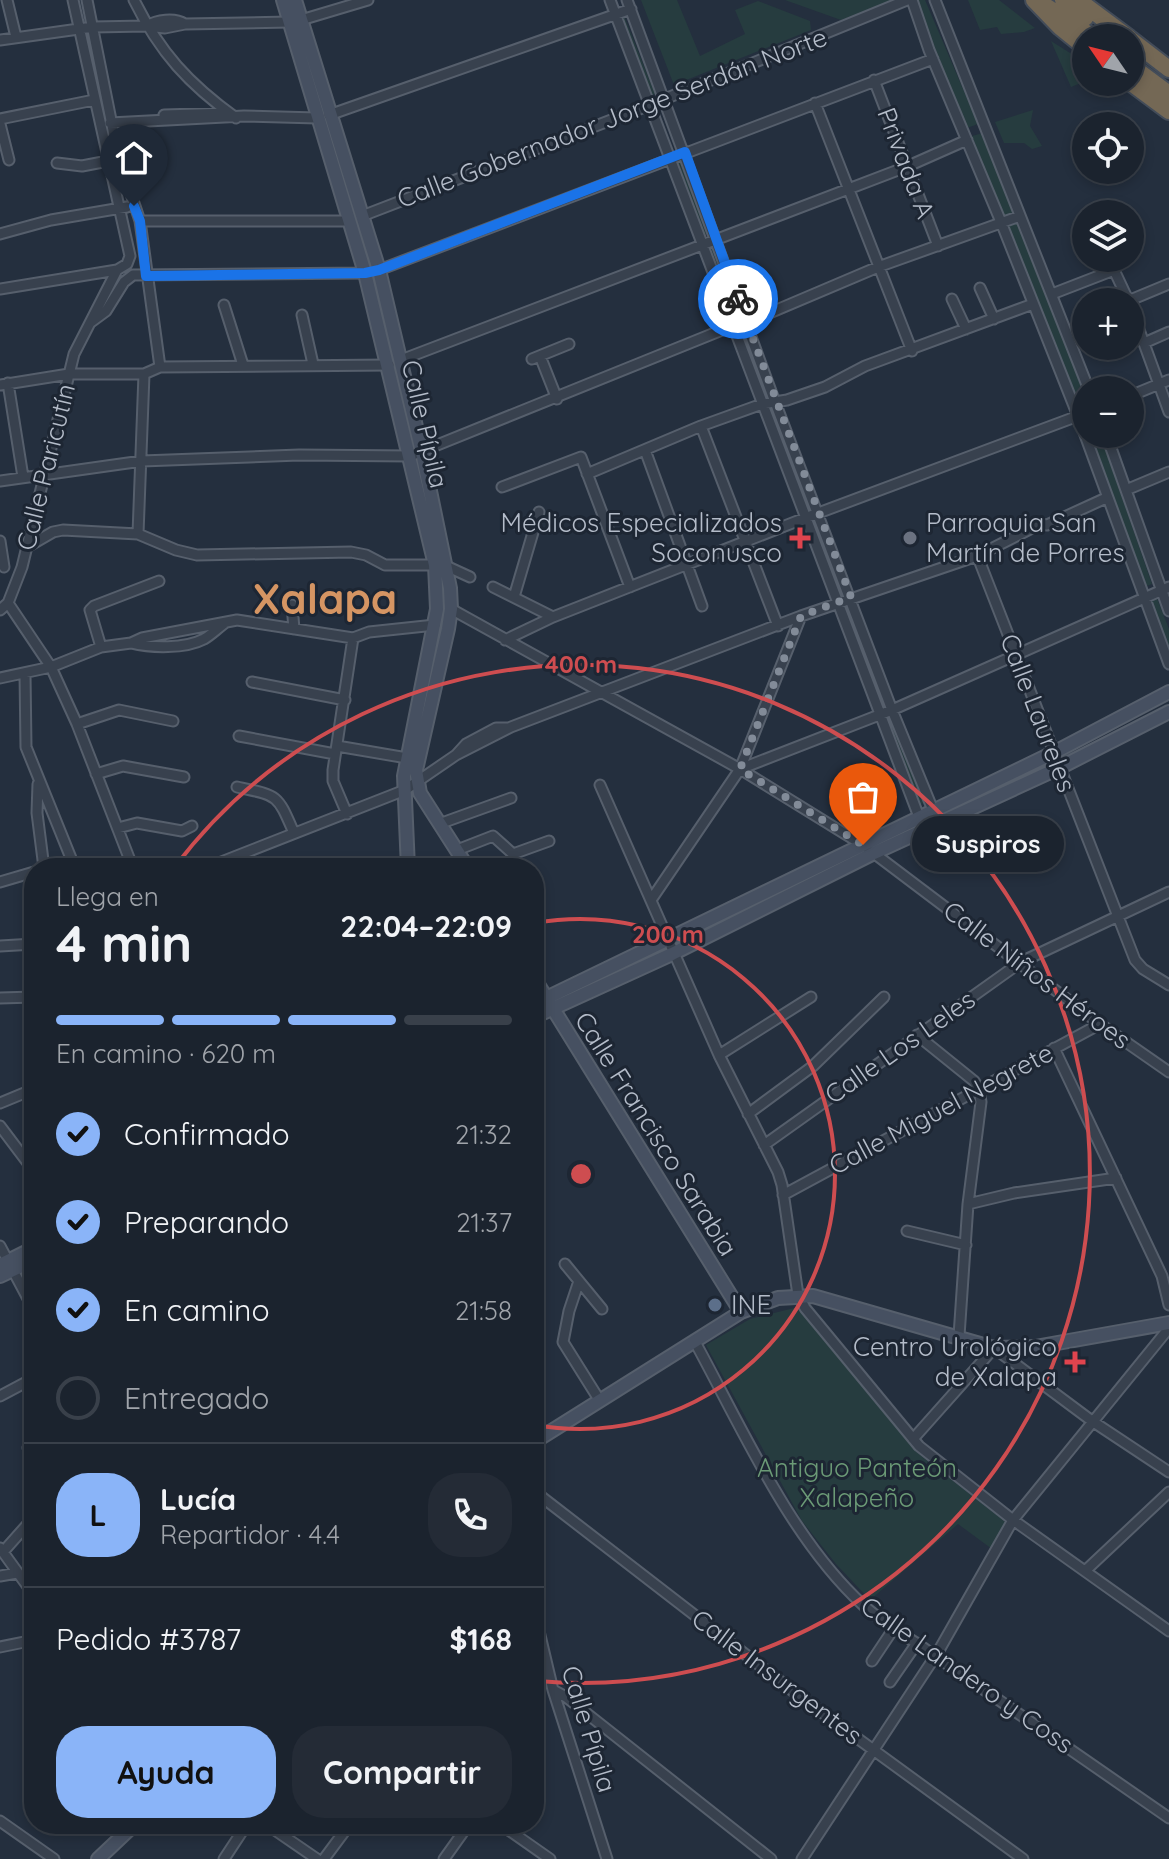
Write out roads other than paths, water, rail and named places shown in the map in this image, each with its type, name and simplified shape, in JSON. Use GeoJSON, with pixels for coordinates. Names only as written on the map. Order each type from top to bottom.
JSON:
{"type":"FeatureCollection","features":[{"type":"Feature","properties":{"kind":"highway"},"geometry":{"type":"LineString","coordinates":[[1034,0],[1075,24]]}},
{"type":"Feature","properties":{"kind":"highway"},"geometry":{"type":"LineString","coordinates":[[1034,0],[1072,37]]}},
{"type":"Feature","properties":{"kind":"highway"},"geometry":{"type":"LineString","coordinates":[[1063,0],[1094,24]]}},
{"type":"Feature","properties":{"kind":"highway"},"geometry":{"type":"LineString","coordinates":[[1078,0],[1110,24]]}},
{"type":"Feature","properties":{"kind":"highway"},"geometry":{"type":"LineString","coordinates":[[1144,50],[1169,69]]}},
{"type":"Feature","properties":{"kind":"highway"},"geometry":{"type":"LineString","coordinates":[[1144,62],[1169,81]]}},
{"type":"Feature","properties":{"kind":"highway"},"geometry":{"type":"LineString","coordinates":[[1144,75],[1169,94]]}},
{"type":"Feature","properties":{"kind":"highway"},"geometry":{"type":"LineString","coordinates":[[1144,92],[1169,111]]}},
{"type":"Feature","properties":{"kind":"main road","name":"Calle Pípila"},"geometry":{"type":"LineString","coordinates":[[283,0],[295,21],[323,117],[348,221],[395,363]]}},
{"type":"Feature","properties":{"kind":"main road","name":"Calle Pípila"},"geometry":{"type":"LineString","coordinates":[[295,0],[295,21]]}},
{"type":"Feature","properties":{"kind":"main road","name":"Calle Pípila"},"geometry":{"type":"LineString","coordinates":[[323,117],[362,216],[379,270],[395,363],[451,609],[416,770],[417,782]]}},
{"type":"Feature","properties":{"kind":"main road","name":"Calle Pípila"},"geometry":{"type":"LineString","coordinates":[[408,858],[407,758],[435,625],[440,566]]}},
{"type":"Feature","properties":{"kind":"main road"},"geometry":{"type":"LineString","coordinates":[[544,1003],[672,954],[869,849],[919,817],[1055,752],[1169,692]]}},
{"type":"Feature","properties":{"kind":"main road"},"geometry":{"type":"LineString","coordinates":[[544,1003],[668,940],[1059,768],[1169,712]]}},
{"type":"Feature","properties":{"kind":"main road"},"geometry":{"type":"LineString","coordinates":[[417,782],[420,793],[462,858]]}},
{"type":"Feature","properties":{"kind":"main road","name":"Calle Francisco Sarabia"},"geometry":{"type":"LineString","coordinates":[[544,1003],[741,1312]]}},
{"type":"Feature","properties":{"kind":"main road"},"geometry":{"type":"LineString","coordinates":[[5,1268],[24,1255]]}},
{"type":"Feature","properties":{"kind":"main road"},"geometry":{"type":"LineString","coordinates":[[544,1436],[741,1312],[778,1298],[798,1295],[829,1299],[994,1348],[1035,1347],[1169,1326]]}},
{"type":"Feature","properties":{"kind":"main road"},"geometry":{"type":"LineString","coordinates":[[98,1859],[124,1834]]}},
{"type":"Feature","properties":{"kind":"street"},"geometry":{"type":"LineString","coordinates":[[7,0],[16,37]]}},
{"type":"Feature","properties":{"kind":"street"},"geometry":{"type":"LineString","coordinates":[[73,0],[121,208]]}},
{"type":"Feature","properties":{"kind":"street"},"geometry":{"type":"LineString","coordinates":[[87,0],[110,120],[140,221],[160,367]]}},
{"type":"Feature","properties":{"kind":"street"},"geometry":{"type":"LineString","coordinates":[[134,0],[146,26],[195,87],[236,116]]}},
{"type":"Feature","properties":{"kind":"street"},"geometry":{"type":"LineString","coordinates":[[0,40],[93,27],[165,28],[185,24],[295,21],[368,0]]}},
{"type":"Feature","properties":{"kind":"street"},"geometry":{"type":"LineString","coordinates":[[610,0],[919,817]]}},
{"type":"Feature","properties":{"kind":"street"},"geometry":{"type":"LineString","coordinates":[[909,0],[1072,392]]}},
{"type":"Feature","properties":{"kind":"street","name":"Calle Gobernador Jorge Serdán Norte"},"geometry":{"type":"LineString","coordinates":[[362,216],[650,105],[909,0]]}},
{"type":"Feature","properties":{"kind":"street"},"geometry":{"type":"LineString","coordinates":[[935,0],[1084,376]]}},
{"type":"Feature","properties":{"kind":"street"},"geometry":{"type":"LineString","coordinates":[[110,120],[323,117],[615,15],[629,4],[775,402],[933,810]]}},
{"type":"Feature","properties":{"kind":"street"},"geometry":{"type":"LineString","coordinates":[[146,276],[365,273],[379,270],[933,59]]}},
{"type":"Feature","properties":{"kind":"street","name":"Privada A"},"geometry":{"type":"LineString","coordinates":[[874,80],[938,246]]}},
{"type":"Feature","properties":{"kind":"street"},"geometry":{"type":"LineString","coordinates":[[9,160],[0,122],[94,100]]}},
{"type":"Feature","properties":{"kind":"street"},"geometry":{"type":"LineString","coordinates":[[815,103],[912,351]]}},
{"type":"Feature","properties":{"kind":"street"},"geometry":{"type":"LineString","coordinates":[[23,477],[4,384],[69,374],[144,374],[160,367],[395,363],[906,167],[984,126]]}},
{"type":"Feature","properties":{"kind":"street"},"geometry":{"type":"LineString","coordinates":[[57,163],[82,166],[108,161]]}},
{"type":"Feature","properties":{"kind":"street"},"geometry":{"type":"LineString","coordinates":[[0,234],[51,220],[134,206]]}},
{"type":"Feature","properties":{"kind":"street","name":"Calle Paricutín"},"geometry":{"type":"LineString","coordinates":[[4,607],[22,567],[74,354],[117,270],[127,264],[130,256],[121,208]]}},
{"type":"Feature","properties":{"kind":"street"},"geometry":{"type":"LineString","coordinates":[[746,323],[878,267],[1020,216]]}},
{"type":"Feature","properties":{"kind":"street"},"geometry":{"type":"LineString","coordinates":[[140,221],[348,221]]}},
{"type":"Feature","properties":{"kind":"street"},"geometry":{"type":"LineString","coordinates":[[0,289],[117,270]]}},
{"type":"Feature","properties":{"kind":"street"},"geometry":{"type":"LineString","coordinates":[[1052,294],[1114,270],[1122,288]]}},
{"type":"Feature","properties":{"kind":"street","name":"Calle Paricutín"},"geometry":{"type":"LineString","coordinates":[[91,322],[106,311],[124,282],[133,275],[146,276]]}},
{"type":"Feature","properties":{"kind":"street"},"geometry":{"type":"LineString","coordinates":[[1144,296],[1169,284]]}},
{"type":"Feature","properties":{"kind":"street"},"geometry":{"type":"LineString","coordinates":[[980,288],[994,319]]}},
{"type":"Feature","properties":{"kind":"street"},"geometry":{"type":"LineString","coordinates":[[952,299],[966,329]]}},
{"type":"Feature","properties":{"kind":"street"},"geometry":{"type":"LineString","coordinates":[[586,470],[762,404],[787,400],[825,387],[865,366],[1033,304]]}},
{"type":"Feature","properties":{"kind":"street"},"geometry":{"type":"LineString","coordinates":[[224,305],[243,365]]}},
{"type":"Feature","properties":{"kind":"street"},"geometry":{"type":"LineString","coordinates":[[302,315],[313,364]]}},
{"type":"Feature","properties":{"kind":"street"},"geometry":{"type":"LineString","coordinates":[[0,481],[142,461],[416,454],[732,326]]}},
{"type":"Feature","properties":{"kind":"street"},"geometry":{"type":"LineString","coordinates":[[1169,332],[1144,343],[1164,382],[1169,412]]}},
{"type":"Feature","properties":{"kind":"street"},"geometry":{"type":"LineString","coordinates":[[557,399],[536,358],[569,344]]}},
{"type":"Feature","properties":{"kind":"street"},"geometry":{"type":"LineString","coordinates":[[138,534],[144,374]]}},
{"type":"Feature","properties":{"kind":"street"},"geometry":{"type":"LineString","coordinates":[[1144,390],[1164,382]]}},
{"type":"Feature","properties":{"kind":"street"},"geometry":{"type":"LineString","coordinates":[[505,640],[553,617],[686,564],[1072,418]]}},
{"type":"Feature","properties":{"kind":"street"},"geometry":{"type":"LineString","coordinates":[[701,426],[778,626]]}},
{"type":"Feature","properties":{"kind":"street"},"geometry":{"type":"LineString","coordinates":[[1092,448],[1106,498],[1169,664]]}},
{"type":"Feature","properties":{"kind":"street"},"geometry":{"type":"LineString","coordinates":[[1111,448],[1165,588],[1169,611]]}},
{"type":"Feature","properties":{"kind":"street"},"geometry":{"type":"LineString","coordinates":[[645,450],[702,606]]}},
{"type":"Feature","properties":{"kind":"street"},"geometry":{"type":"LineString","coordinates":[[502,487],[581,457],[630,587]]}},
{"type":"Feature","properties":{"kind":"street"},"geometry":{"type":"LineString","coordinates":[[1126,490],[1169,472]]}},
{"type":"Feature","properties":{"kind":"street"},"geometry":{"type":"LineString","coordinates":[[916,578],[924,579],[979,560],[1106,498]]}},
{"type":"Feature","properties":{"kind":"street"},"geometry":{"type":"LineString","coordinates":[[514,597],[539,512]]}},
{"type":"Feature","properties":{"kind":"street"},"geometry":{"type":"LineString","coordinates":[[231,858],[405,790],[456,755],[511,727],[604,694],[837,602],[977,556],[1040,524],[1047,525]]}},
{"type":"Feature","properties":{"kind":"street"},"geometry":{"type":"LineString","coordinates":[[27,547],[53,532],[63,530],[138,534],[197,555],[351,552],[366,555],[385,565],[440,566],[470,577]]}},
{"type":"Feature","properties":{"kind":"street"},"geometry":{"type":"LineString","coordinates":[[0,541],[2,567],[22,567]]}},
{"type":"Feature","properties":{"kind":"street","name":"Calle Laureles"},"geometry":{"type":"LineString","coordinates":[[979,560],[1135,960],[1143,969],[1169,985]]}},
{"type":"Feature","properties":{"kind":"street"},"geometry":{"type":"LineString","coordinates":[[101,647],[90,610],[159,581]]}},
{"type":"Feature","properties":{"kind":"street"},"geometry":{"type":"LineString","coordinates":[[493,587],[553,617]]}},
{"type":"Feature","properties":{"kind":"street"},"geometry":{"type":"LineString","coordinates":[[740,769],[892,710],[1165,588]]}},
{"type":"Feature","properties":{"kind":"street"},"geometry":{"type":"LineString","coordinates":[[292,605],[294,629]]}},
{"type":"Feature","properties":{"kind":"street"},"geometry":{"type":"LineString","coordinates":[[4,607],[51,667],[77,724],[129,858]]}},
{"type":"Feature","properties":{"kind":"street","name":"Calle Niños Héroes"},"geometry":{"type":"LineString","coordinates":[[451,609],[740,769],[869,849],[1100,1024],[1169,1072]]}},
{"type":"Feature","properties":{"kind":"street"},"geometry":{"type":"LineString","coordinates":[[651,900],[740,769],[801,616]]}},
{"type":"Feature","properties":{"kind":"street"},"geometry":{"type":"LineString","coordinates":[[0,678],[51,667],[101,647],[227,621],[250,620],[353,638],[369,632],[435,625]]}},
{"type":"Feature","properties":{"kind":"street"},"geometry":{"type":"LineString","coordinates":[[131,643],[145,647],[193,643],[227,621]]}},
{"type":"Feature","properties":{"kind":"street"},"geometry":{"type":"LineString","coordinates":[[347,814],[333,781],[353,638]]}},
{"type":"Feature","properties":{"kind":"street"},"geometry":{"type":"LineString","coordinates":[[25,674],[26,747],[71,858]]}},
{"type":"Feature","properties":{"kind":"street"},"geometry":{"type":"LineString","coordinates":[[252,682],[345,700]]}},
{"type":"Feature","properties":{"kind":"street"},"geometry":{"type":"LineString","coordinates":[[77,724],[119,710],[173,721]]}},
{"type":"Feature","properties":{"kind":"street"},"geometry":{"type":"LineString","coordinates":[[239,736],[407,758]]}},
{"type":"Feature","properties":{"kind":"street"},"geometry":{"type":"LineString","coordinates":[[96,774],[123,766],[184,777]]}},
{"type":"Feature","properties":{"kind":"street"},"geometry":{"type":"LineString","coordinates":[[38,781],[37,813],[44,858]]}},
{"type":"Feature","properties":{"kind":"street"},"geometry":{"type":"LineString","coordinates":[[600,785],[672,954],[778,1172],[798,1295],[805,1308],[913,1439],[1013,1520],[1169,1631]]}},
{"type":"Feature","properties":{"kind":"street"},"geometry":{"type":"LineString","coordinates":[[237,787],[270,794],[280,800],[294,833]]}},
{"type":"Feature","properties":{"kind":"street"},"geometry":{"type":"LineString","coordinates":[[439,824],[511,798]]}},
{"type":"Feature","properties":{"kind":"street"},"geometry":{"type":"LineString","coordinates":[[118,828],[137,823],[182,831],[192,826]]}},
{"type":"Feature","properties":{"kind":"street"},"geometry":{"type":"LineString","coordinates":[[457,850],[493,836],[513,854],[549,841]]}},
{"type":"Feature","properties":{"kind":"street"},"geometry":{"type":"LineString","coordinates":[[0,882],[24,875]]}},
{"type":"Feature","properties":{"kind":"street","name":"Calle Los Leles"},"geometry":{"type":"LineString","coordinates":[[764,1145],[1021,962],[1169,892]]}},
{"type":"Feature","properties":{"kind":"street"},"geometry":{"type":"LineString","coordinates":[[0,946],[24,945]]}},
{"type":"Feature","properties":{"kind":"street"},"geometry":{"type":"LineString","coordinates":[[0,998],[24,997]]}},
{"type":"Feature","properties":{"kind":"street"},"geometry":{"type":"LineString","coordinates":[[719,1055],[811,997]]}},
{"type":"Feature","properties":{"kind":"street"},"geometry":{"type":"LineString","coordinates":[[748,1114],[813,1066],[884,997]]}},
{"type":"Feature","properties":{"kind":"street","name":"Calle Miguel Negrete"},"geometry":{"type":"LineString","coordinates":[[783,1195],[1100,1024]]}},
{"type":"Feature","properties":{"kind":"street"},"geometry":{"type":"LineString","coordinates":[[917,1035],[968,1075],[979,1089],[981,1102],[968,1204],[959,1336]]}},
{"type":"Feature","properties":{"kind":"street"},"geometry":{"type":"LineString","coordinates":[[1054,1048],[1162,1276],[1169,1305]]}},
{"type":"Feature","properties":{"kind":"street"},"geometry":{"type":"LineString","coordinates":[[0,1103],[24,1093]]}},
{"type":"Feature","properties":{"kind":"street"},"geometry":{"type":"LineString","coordinates":[[0,1126],[24,1158]]}},
{"type":"Feature","properties":{"kind":"street"},"geometry":{"type":"LineString","coordinates":[[968,1204],[1014,1193],[1116,1178]]}},
{"type":"Feature","properties":{"kind":"street"},"geometry":{"type":"LineString","coordinates":[[907,1231],[966,1245]]}},
{"type":"Feature","properties":{"kind":"street"},"geometry":{"type":"LineString","coordinates":[[0,1246],[5,1268],[24,1296]]}},
{"type":"Feature","properties":{"kind":"street"},"geometry":{"type":"LineString","coordinates":[[565,1264],[602,1309]]}},
{"type":"Feature","properties":{"kind":"street"},"geometry":{"type":"LineString","coordinates":[[579,1281],[563,1342],[600,1401]]}},
{"type":"Feature","properties":{"kind":"street"},"geometry":{"type":"LineString","coordinates":[[802,1859],[938,1652],[1013,1520],[1169,1326]]}},
{"type":"Feature","properties":{"kind":"street","name":"Calle Landero y Coss"},"geometry":{"type":"LineString","coordinates":[[695,1342],[797,1527],[830,1570],[862,1604],[1169,1818]]}},
{"type":"Feature","properties":{"kind":"street"},"geometry":{"type":"LineString","coordinates":[[913,1439],[994,1348],[1092,1421],[1169,1472]]}},
{"type":"Feature","properties":{"kind":"street"},"geometry":{"type":"LineString","coordinates":[[0,1396],[24,1383]]}},
{"type":"Feature","properties":{"kind":"street"},"geometry":{"type":"LineString","coordinates":[[1085,1571],[1169,1492]]}},
{"type":"Feature","properties":{"kind":"street","name":"Calle Insurgentes"},"geometry":{"type":"LineString","coordinates":[[544,1499],[798,1695],[1023,1859]]}},
{"type":"Feature","properties":{"kind":"street"},"geometry":{"type":"LineString","coordinates":[[24,1527],[2,1550],[24,1582]]}},
{"type":"Feature","properties":{"kind":"street"},"geometry":{"type":"LineString","coordinates":[[0,1576],[17,1573]]}},
{"type":"Feature","properties":{"kind":"street"},"geometry":{"type":"LineString","coordinates":[[872,1661],[894,1628]]}},
{"type":"Feature","properties":{"kind":"street"},"geometry":{"type":"LineString","coordinates":[[0,1647],[24,1642]]}},
{"type":"Feature","properties":{"kind":"street"},"geometry":{"type":"LineString","coordinates":[[890,1682],[917,1643]]}},
{"type":"Feature","properties":{"kind":"street","name":"Calle Pípila"},"geometry":{"type":"LineString","coordinates":[[544,1652],[553,1690],[607,1859]]}},
{"type":"Feature","properties":{"kind":"street"},"geometry":{"type":"LineString","coordinates":[[553,1690],[566,1697],[771,1859]]}},
{"type":"Feature","properties":{"kind":"street"},"geometry":{"type":"LineString","coordinates":[[0,1821],[54,1859]]}},
{"type":"Feature","properties":{"kind":"street"},"geometry":{"type":"LineString","coordinates":[[224,1859],[240,1834]]}},
{"type":"Feature","properties":{"kind":"street"},"geometry":{"type":"LineString","coordinates":[[281,1834],[317,1859]]}},
{"type":"Feature","properties":{"kind":"street"},"geometry":{"type":"LineString","coordinates":[[324,1859],[343,1834]]}},
{"type":"Feature","properties":{"kind":"street"},"geometry":{"type":"LineString","coordinates":[[444,1859],[462,1834]]}},
{"type":"Feature","properties":{"kind":"street"},"geometry":{"type":"LineString","coordinates":[[514,1834],[550,1859]]}},
{"type":"Feature","properties":{"kind":"place","name":"Médicos Especializados Soconusco"},"geometry":{"type":"Point","coordinates":[800,538]}},
{"type":"Feature","properties":{"kind":"place","name":"Parroquia San Martín de Porres"},"geometry":{"type":"Point","coordinates":[910,538]}},
{"type":"Feature","properties":{"kind":"place","name":"Suspiros"},"geometry":{"type":"Point","coordinates":[863,845]}},
{"type":"Feature","properties":{"kind":"place","name":"INE"},"geometry":{"type":"Point","coordinates":[715,1305]}},
{"type":"Feature","properties":{"kind":"place","name":"Centro Urológico de Xalapa"},"geometry":{"type":"Point","coordinates":[1075,1362]}},
{"type":"Feature","properties":{"kind":"district","name":"Xalapa"},"geometry":{"type":"Point","coordinates":[325,599]}},
{"type":"Feature","properties":{"kind":"park label","name":"Antiguo Panteón Xalapeño"},"geometry":{"type":"Point","coordinates":[857,1483]}}]}
